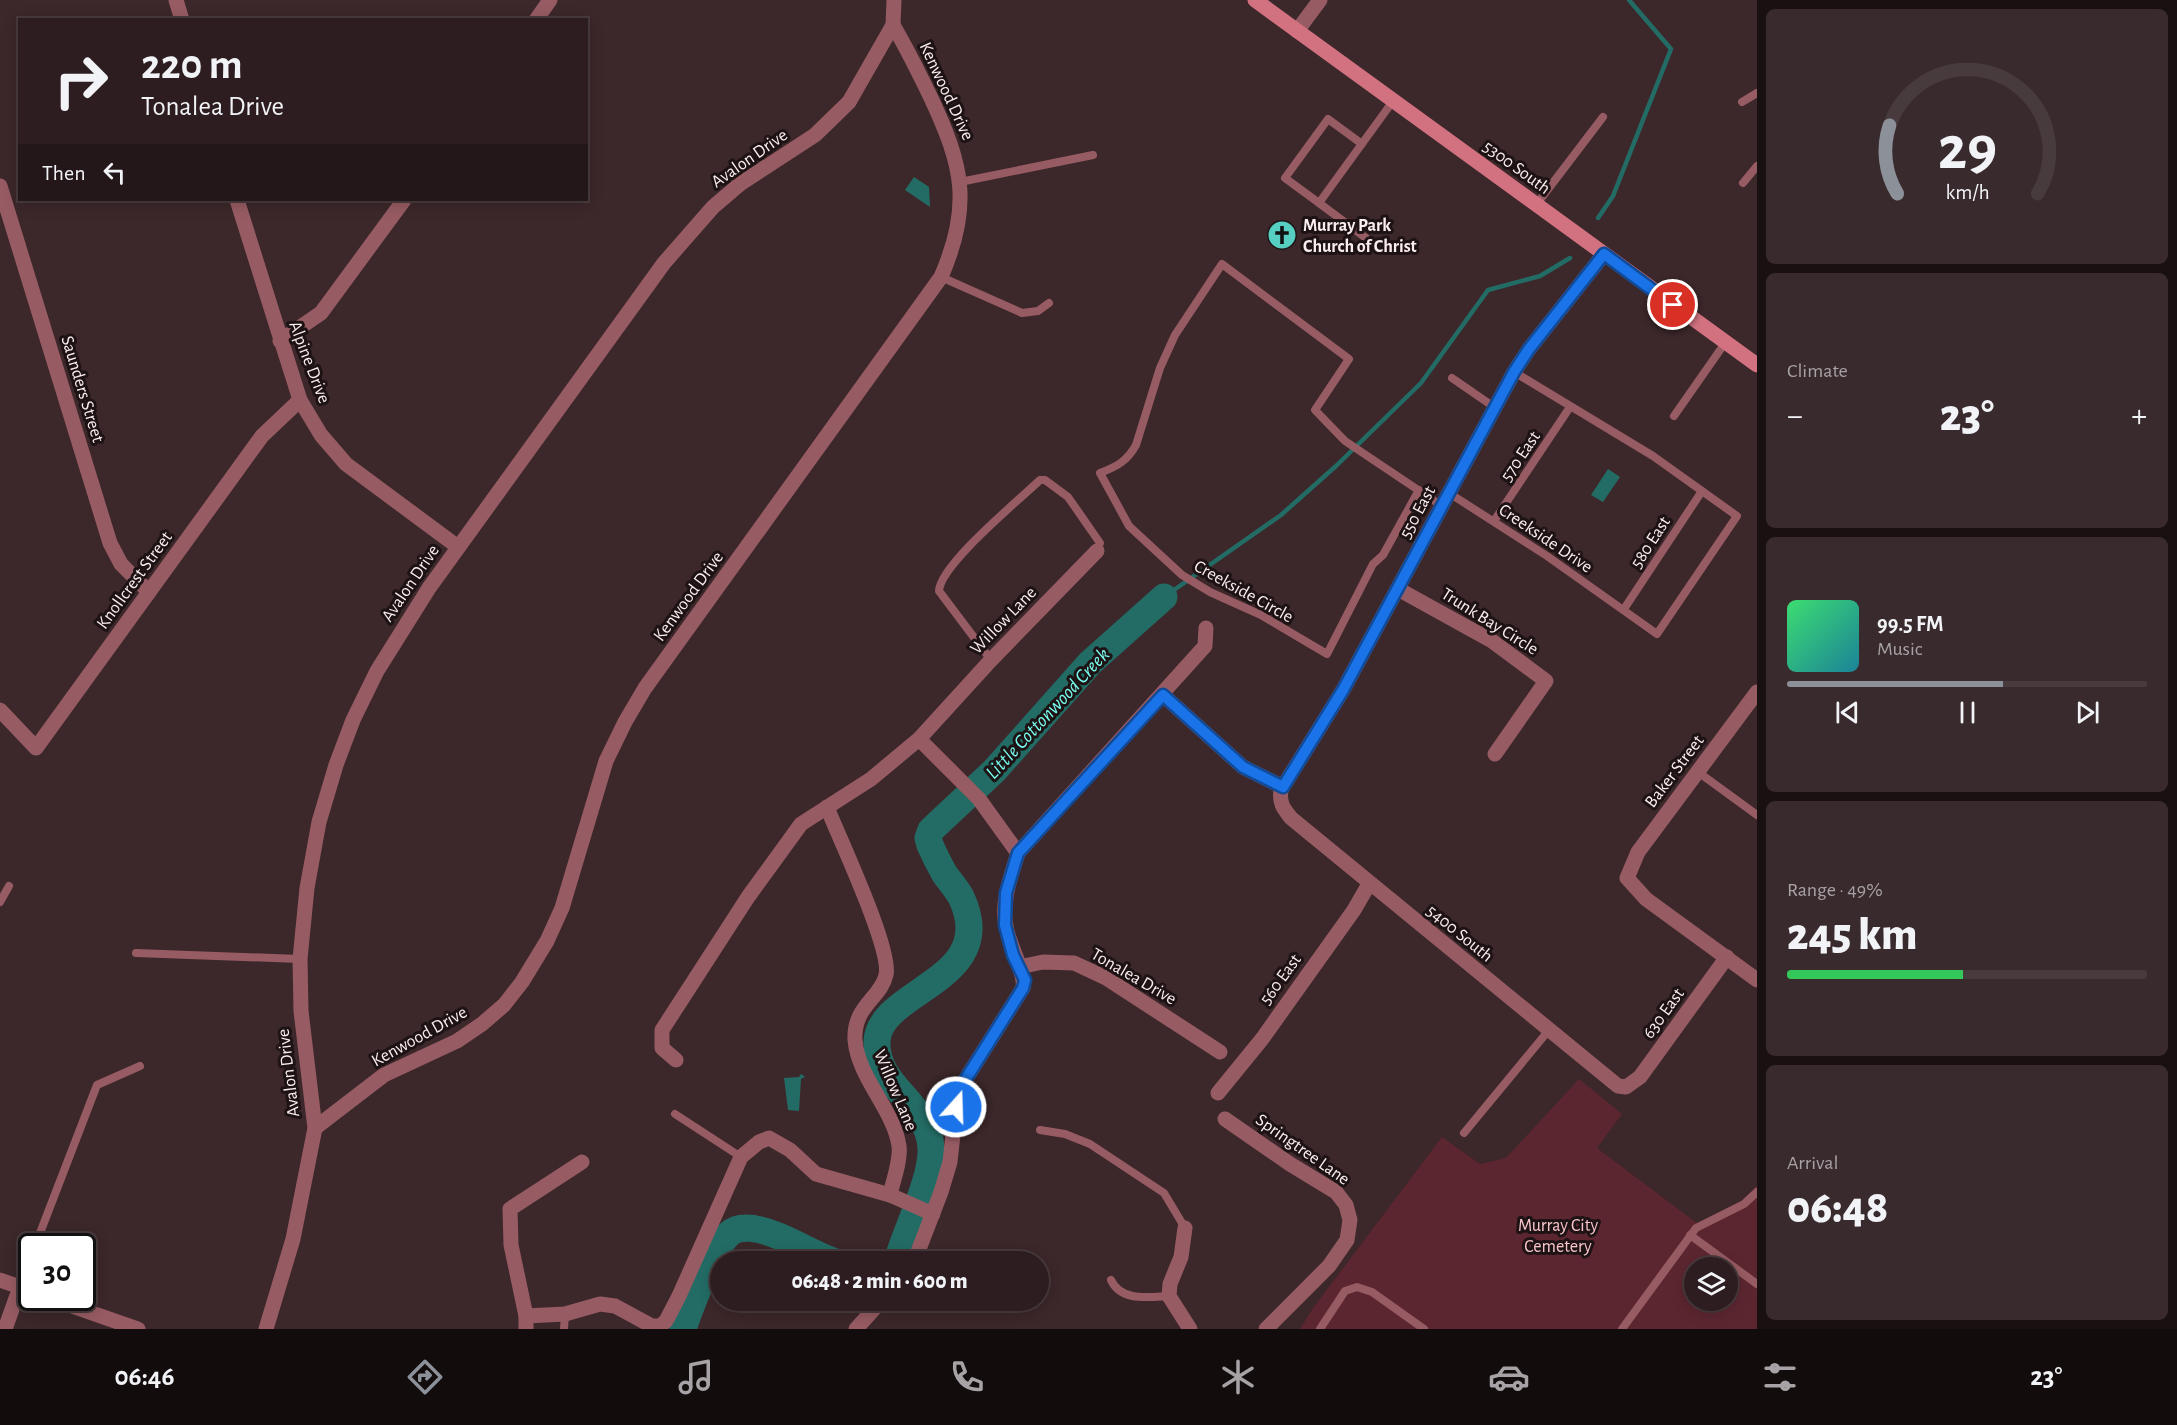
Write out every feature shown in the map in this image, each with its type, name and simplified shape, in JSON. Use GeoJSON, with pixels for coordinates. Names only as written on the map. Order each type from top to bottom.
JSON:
{"type":"FeatureCollection","features":[{"type":"Feature","properties":{"kind":"main road","name":"5300 South"},"geometry":{"type":"LineString","coordinates":[[1255,0],[1757,365]]}},
{"type":"Feature","properties":{"kind":"street"},"geometry":{"type":"LineString","coordinates":[[176,0],[181,18]]}},
{"type":"Feature","properties":{"kind":"street"},"geometry":{"type":"LineString","coordinates":[[537,18],[550,0]]}},
{"type":"Feature","properties":{"kind":"street","name":"Avalon Drive"},"geometry":{"type":"LineString","coordinates":[[266,1329],[293,1239],[315,1128],[301,1011],[300,959],[307,888],[319,822],[336,765],[377,671],[402,628],[458,547],[684,237],[713,207],[740,184],[815,135],[835,117],[860,85],[893,25],[894,0]]}},
{"type":"Feature","properties":{"kind":"street"},"geometry":{"type":"LineString","coordinates":[[1297,31],[1320,0]]}},
{"type":"Feature","properties":{"kind":"street","name":"Kenwood Drive"},"geometry":{"type":"LineString","coordinates":[[315,1128],[384,1074],[457,1041],[482,1024],[504,1005],[522,982],[547,941],[562,908],[606,761],[645,688],[941,277],[953,249],[960,213],[960,182],[954,152],[945,129],[908,50],[893,25]]}},
{"type":"Feature","properties":{"kind":"street","name":"Saunders Street"},"geometry":{"type":"LineString","coordinates":[[0,186],[110,543],[121,564],[149,592]]}},
{"type":"Feature","properties":{"kind":"street","name":"Alpine Drive"},"geometry":{"type":"LineString","coordinates":[[237,201],[300,400],[321,435],[346,464],[458,547]]}},
{"type":"Feature","properties":{"kind":"street"},"geometry":{"type":"LineString","coordinates":[[280,341],[321,313],[403,201]]}},
{"type":"Feature","properties":{"kind":"street","name":"550 East"},"geometry":{"type":"LineString","coordinates":[[1281,792],[1343,690],[1514,372],[1529,349],[1604,254]]}},
{"type":"Feature","properties":{"kind":"street","name":"Knollcrest Street"},"geometry":{"type":"LineString","coordinates":[[0,710],[36,748],[262,436],[300,400]]}},
{"type":"Feature","properties":{"kind":"street","name":"Willow Lane"},"geometry":{"type":"LineString","coordinates":[[676,1060],[662,1048],[662,1030],[748,897],[801,824],[872,779],[919,739],[991,660],[1097,551]]}},
{"type":"Feature","properties":{"kind":"street","name":"Trunk Bay Circle"},"geometry":{"type":"LineString","coordinates":[[1398,589],[1492,641],[1546,681],[1495,754]]}},
{"type":"Feature","properties":{"kind":"street"},"geometry":{"type":"LineString","coordinates":[[917,1251],[928,1212],[950,1162],[956,1107],[962,1085],[1018,1000],[1025,980],[1009,943],[1005,910],[1006,893],[1018,853],[1205,646],[1206,628]]}},
{"type":"Feature","properties":{"kind":"street","name":"Baker Street"},"geometry":{"type":"LineString","coordinates":[[1727,957],[1646,899],[1627,878],[1638,852],[1757,692]]}},
{"type":"Feature","properties":{"kind":"street"},"geometry":{"type":"LineString","coordinates":[[1163,695],[1243,767],[1281,792]]}},
{"type":"Feature","properties":{"kind":"street"},"geometry":{"type":"LineString","coordinates":[[919,739],[979,799],[1018,853]]}},
{"type":"Feature","properties":{"kind":"street","name":"5400 South"},"geometry":{"type":"LineString","coordinates":[[1281,792],[1282,807],[1291,818],[1611,1082],[1626,1087]]}},
{"type":"Feature","properties":{"kind":"street","name":"Willow Lane"},"geometry":{"type":"LineString","coordinates":[[827,807],[858,879],[886,959],[886,975],[860,1014],[855,1041],[866,1074],[900,1148],[896,1199]]}},
{"type":"Feature","properties":{"kind":"street","name":"560 East"},"geometry":{"type":"LineString","coordinates":[[1218,1093],[1262,1039],[1370,884]]}},
{"type":"Feature","properties":{"kind":"street"},"geometry":{"type":"LineString","coordinates":[[1727,957],[1757,980]]}},
{"type":"Feature","properties":{"kind":"street","name":"630 East"},"geometry":{"type":"LineString","coordinates":[[1626,1087],[1640,1077],[1727,957]]}},
{"type":"Feature","properties":{"kind":"street","name":"Tonalea Drive"},"geometry":{"type":"LineString","coordinates":[[1020,967],[1043,962],[1074,963],[1106,978],[1220,1052]]}},
{"type":"Feature","properties":{"kind":"street","name":"Springtree Lane"},"geometry":{"type":"LineString","coordinates":[[1226,1119],[1290,1164],[1336,1192],[1346,1205],[1350,1220],[1347,1240],[1329,1266],[1266,1329]]}},
{"type":"Feature","properties":{"kind":"street"},"geometry":{"type":"LineString","coordinates":[[582,1162],[510,1209],[511,1245],[526,1322],[565,1321],[600,1304],[630,1312],[652,1326],[660,1326],[666,1321],[741,1157],[759,1142],[769,1138],[790,1150],[816,1174],[896,1199],[928,1212]]}},
{"type":"Feature","properties":{"kind":"street"},"geometry":{"type":"LineString","coordinates":[[1185,1228],[1181,1257],[1170,1284],[1169,1296],[1190,1329]]}},
{"type":"Feature","properties":{"kind":"street"},"geometry":{"type":"LineString","coordinates":[[0,1280],[18,1286]]}},
{"type":"Feature","properties":{"kind":"street"},"geometry":{"type":"LineString","coordinates":[[5,1329],[18,1304]]}},
{"type":"Feature","properties":{"kind":"street"},"geometry":{"type":"LineString","coordinates":[[86,1311],[138,1329]]}},
{"type":"Feature","properties":{"kind":"street"},"geometry":{"type":"LineString","coordinates":[[856,1329],[872,1311]]}},
{"type":"Feature","properties":{"kind":"lane"},"geometry":{"type":"LineString","coordinates":[[1742,102],[1757,93]]}},
{"type":"Feature","properties":{"kind":"lane"},"geometry":{"type":"LineString","coordinates":[[1319,203],[1393,101]]}},
{"type":"Feature","properties":{"kind":"lane"},"geometry":{"type":"LineString","coordinates":[[1536,205],[1603,117]]}},
{"type":"Feature","properties":{"kind":"lane"},"geometry":{"type":"LineString","coordinates":[[1362,144],[1328,119],[1284,178],[1366,238]]}},
{"type":"Feature","properties":{"kind":"lane"},"geometry":{"type":"LineString","coordinates":[[960,182],[1093,155]]}},
{"type":"Feature","properties":{"kind":"lane"},"geometry":{"type":"LineString","coordinates":[[1743,183],[1757,166]]}},
{"type":"Feature","properties":{"kind":"lane","name":"Creekside Circle"},"geometry":{"type":"LineString","coordinates":[[1419,490],[1383,555],[1373,564],[1327,654],[1261,615],[1203,588],[1182,575],[1129,526],[1100,473],[1122,465],[1133,450],[1160,368],[1174,334],[1222,264],[1349,358],[1315,410],[1345,441],[1419,490],[1446,499]]}},
{"type":"Feature","properties":{"kind":"lane"},"geometry":{"type":"LineString","coordinates":[[941,277],[1022,313],[1038,311],[1049,303]]}},
{"type":"Feature","properties":{"kind":"lane"},"geometry":{"type":"LineString","coordinates":[[1674,416],[1725,343]]}},
{"type":"Feature","properties":{"kind":"lane"},"geometry":{"type":"LineString","coordinates":[[1514,372],[1653,456],[1702,491]]}},
{"type":"Feature","properties":{"kind":"lane"},"geometry":{"type":"LineString","coordinates":[[1452,378],[1494,407]]}},
{"type":"Feature","properties":{"kind":"lane","name":"570 East"},"geometry":{"type":"LineString","coordinates":[[1494,521],[1570,407]]}},
{"type":"Feature","properties":{"kind":"lane"},"geometry":{"type":"LineString","coordinates":[[991,660],[939,591],[939,583],[953,562],[1040,480],[1054,486],[1068,497],[1100,543],[1097,551]]}},
{"type":"Feature","properties":{"kind":"lane","name":"580 East"},"geometry":{"type":"LineString","coordinates":[[1624,609],[1702,491]]}},
{"type":"Feature","properties":{"kind":"lane","name":"Creekside Drive"},"geometry":{"type":"LineString","coordinates":[[1446,499],[1494,521],[1657,634],[1737,516],[1702,491]]}},
{"type":"Feature","properties":{"kind":"lane"},"geometry":{"type":"LineString","coordinates":[[1698,772],[1757,815]]}},
{"type":"Feature","properties":{"kind":"lane"},"geometry":{"type":"LineString","coordinates":[[0,902],[9,886]]}},
{"type":"Feature","properties":{"kind":"lane"},"geometry":{"type":"LineString","coordinates":[[136,953],[300,959]]}},
{"type":"Feature","properties":{"kind":"lane"},"geometry":{"type":"LineString","coordinates":[[1464,1133],[1549,1030]]}},
{"type":"Feature","properties":{"kind":"lane"},"geometry":{"type":"LineString","coordinates":[[40,1233],[97,1085],[140,1066]]}},
{"type":"Feature","properties":{"kind":"lane"},"geometry":{"type":"LineString","coordinates":[[675,1114],[741,1157]]}},
{"type":"Feature","properties":{"kind":"lane"},"geometry":{"type":"LineString","coordinates":[[1040,1130],[1065,1134],[1090,1144],[1164,1193],[1185,1228]]}},
{"type":"Feature","properties":{"kind":"lane"},"geometry":{"type":"LineString","coordinates":[[1622,1329],[1696,1228],[1744,1204],[1757,1192]]}},
{"type":"Feature","properties":{"kind":"lane"},"geometry":{"type":"LineString","coordinates":[[1690,1235],[1757,1284]]}},
{"type":"Feature","properties":{"kind":"lane"},"geometry":{"type":"LineString","coordinates":[[1111,1280],[1115,1289],[1124,1294],[1142,1297],[1169,1296]]}},
{"type":"Feature","properties":{"kind":"lane"},"geometry":{"type":"LineString","coordinates":[[1320,1329],[1345,1291],[1357,1287],[1372,1292],[1424,1329]]}},
{"type":"Feature","properties":{"kind":"green space","name":"Murray City Cemetery"},"geometry":{"type":"Polygon","coordinates":[[[1579,1079],[1622,1114],[1597,1148],[1698,1224],[1739,1204],[1757,1185],[1757,1329],[1300,1329],[1313,1308],[1442,1137],[1480,1164],[1506,1158],[1579,1079]]]}},
{"type":"Feature","properties":{"kind":"water"},"geometry":{"type":"Polygon","coordinates":[[[914,177],[929,187],[930,207],[905,190],[914,177]]]}},
{"type":"Feature","properties":{"kind":"water"},"geometry":{"type":"Polygon","coordinates":[[[1608,469],[1620,477],[1603,502],[1591,495],[1608,469]]]}},
{"type":"Feature","properties":{"kind":"water"},"geometry":{"type":"Polygon","coordinates":[[[801,1074],[805,1077],[801,1079],[799,1111],[788,1110],[784,1078],[799,1077],[801,1074]]]}},
{"type":"Feature","properties":{"kind":"waterway","name":"Little Cottonwood Creek"},"geometry":{"type":"LineString","coordinates":[[1598,218],[1613,196],[1671,49],[1629,0]]}},
{"type":"Feature","properties":{"kind":"waterway","name":"Little Cottonwood Creek"},"geometry":{"type":"LineString","coordinates":[[1164,597],[1281,515],[1336,466],[1421,383],[1488,290],[1540,276],[1570,258]]}},
{"type":"Feature","properties":{"kind":"waterway","name":"Little Cottonwood Creek"},"geometry":{"type":"LineString","coordinates":[[900,1251],[924,1186],[931,1159],[931,1147],[928,1131],[921,1118],[884,1071],[877,1041],[883,1023],[897,1008],[952,966],[965,948],[969,927],[962,899],[944,873],[930,845],[928,838],[931,830],[994,771],[1090,663],[1164,597]]}},
{"type":"Feature","properties":{"kind":"waterway","name":"Little Cottonwood Creek"},"geometry":{"type":"LineString","coordinates":[[717,1251],[729,1234],[739,1229],[750,1228],[781,1237],[810,1251]]}},
{"type":"Feature","properties":{"kind":"waterway","name":"Little Cottonwood Creek"},"geometry":{"type":"LineString","coordinates":[[683,1329],[710,1263]]}},
{"type":"Feature","properties":{"kind":"place","name":"Murray Park Church of Christ"},"geometry":{"type":"Point","coordinates":[1282,235]}},
{"type":"Feature","properties":{"kind":"route"},"geometry":{"type":"LineString","coordinates":[[956,1107],[962,1085],[1018,1000],[1023,988],[1025,980],[1013,955],[1005,925],[1006,893],[1018,853],[1041,825],[1163,695],[1243,767],[1283,787],[1343,690],[1514,372],[1529,349],[1604,254],[1673,305]]}}]}
